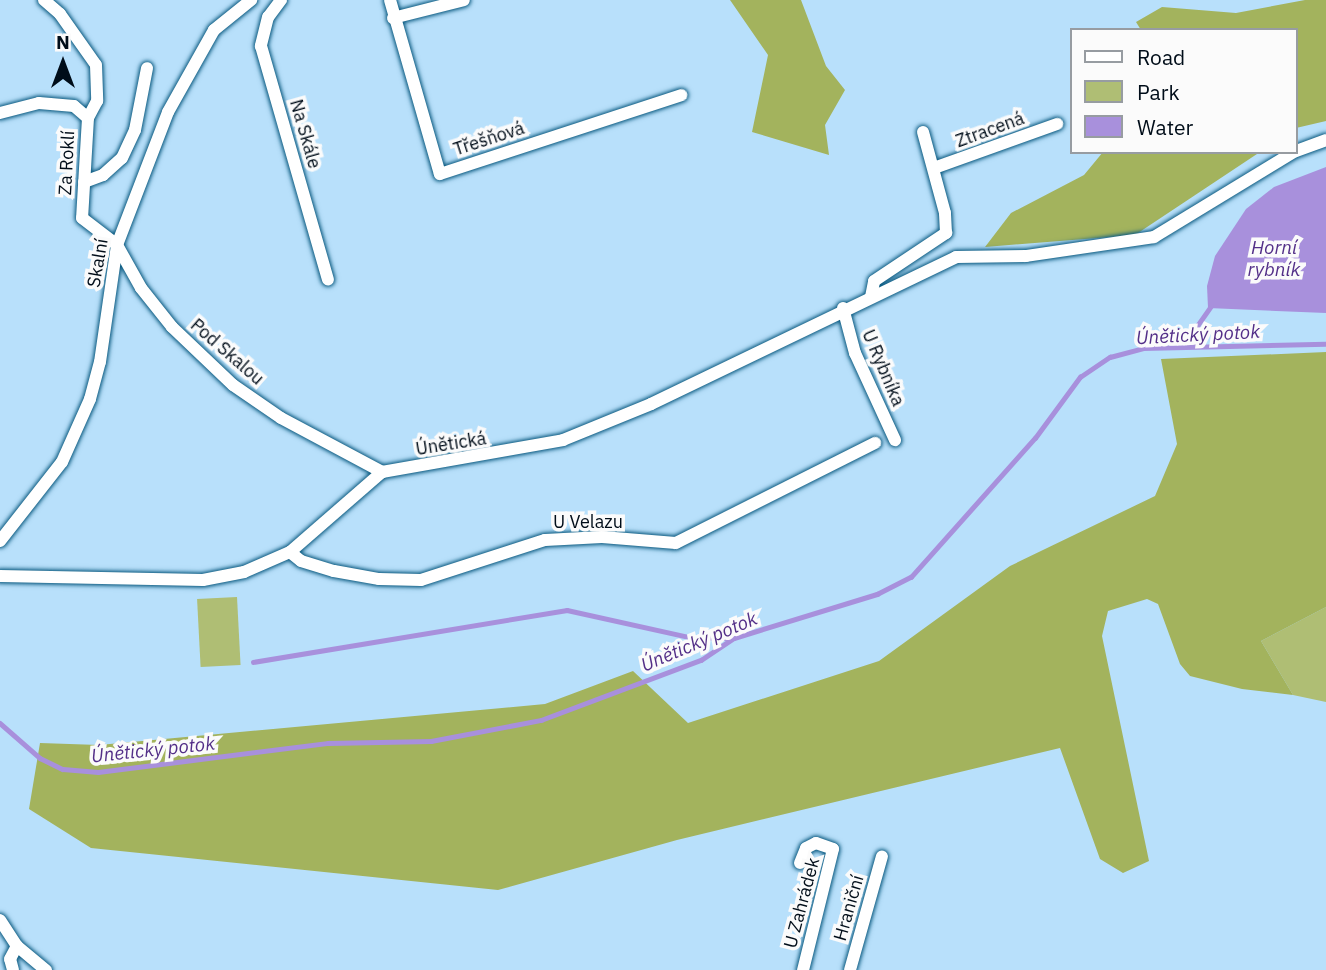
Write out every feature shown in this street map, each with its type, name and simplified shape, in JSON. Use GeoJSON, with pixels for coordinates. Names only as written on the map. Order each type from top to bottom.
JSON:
{"type":"FeatureCollection","features":[{"type":"Feature","properties":{"kind":"street"},"geometry":{"type":"LineString","coordinates":[[44,0],[96,65],[97,101],[88,118]]}},
{"type":"Feature","properties":{"kind":"street","name":"Skalní"},"geometry":{"type":"LineString","coordinates":[[0,541],[62,462],[90,399],[117,245],[168,112],[214,30],[251,0]]}},
{"type":"Feature","properties":{"kind":"street","name":"Na Skále"},"geometry":{"type":"LineString","coordinates":[[281,0],[268,17],[261,46],[328,280]]}},
{"type":"Feature","properties":{"kind":"street","name":"Třešňová"},"geometry":{"type":"LineString","coordinates":[[390,0],[393,18],[440,173],[681,95]]}},
{"type":"Feature","properties":{"kind":"street"},"geometry":{"type":"LineString","coordinates":[[393,18],[464,0]]}},
{"type":"Feature","properties":{"kind":"street"},"geometry":{"type":"LineString","coordinates":[[84,182],[103,175],[122,158],[135,130],[147,68]]}},
{"type":"Feature","properties":{"kind":"street","name":"Za Roklí"},"geometry":{"type":"LineString","coordinates":[[0,113],[39,103],[74,106],[88,118],[82,218],[117,245]]}},
{"type":"Feature","properties":{"kind":"street","name":"Ztracená"},"geometry":{"type":"LineString","coordinates":[[934,168],[1057,124]]}},
{"type":"Feature","properties":{"kind":"street"},"geometry":{"type":"LineString","coordinates":[[871,297],[874,281],[946,233],[934,168],[923,132]]}},
{"type":"Feature","properties":{"kind":"street","name":"Únětická"},"geometry":{"type":"LineString","coordinates":[[1298,151],[1326,140]]}},
{"type":"Feature","properties":{"kind":"street","name":"Únětická"},"geometry":{"type":"LineString","coordinates":[[382,472],[563,440],[651,404],[843,308],[956,257],[1026,256],[1154,237],[1275,160],[1290,154]]}},
{"type":"Feature","properties":{"kind":"street","name":"Pod Skalou"},"geometry":{"type":"LineString","coordinates":[[117,245],[141,288],[164,317],[233,385],[281,418],[382,472]]}},
{"type":"Feature","properties":{"kind":"street","name":"U Rybníka"},"geometry":{"type":"LineString","coordinates":[[843,308],[855,353],[895,440]]}},
{"type":"Feature","properties":{"kind":"street","name":"U Velazu"},"geometry":{"type":"LineString","coordinates":[[290,552],[301,561],[334,570],[379,579],[421,580],[545,540],[602,537],[676,543],[875,443]]}},
{"type":"Feature","properties":{"kind":"street"},"geometry":{"type":"LineString","coordinates":[[0,576],[203,580],[244,572],[290,552],[382,472]]}},
{"type":"Feature","properties":{"kind":"street","name":"U Zahrádek"},"geometry":{"type":"LineString","coordinates":[[800,863],[806,848],[816,843],[833,849],[803,970]]}},
{"type":"Feature","properties":{"kind":"street","name":"Hraniční"},"geometry":{"type":"LineString","coordinates":[[850,970],[882,856]]}},
{"type":"Feature","properties":{"kind":"street"},"geometry":{"type":"LineString","coordinates":[[0,920],[16,946],[46,970]]}},
{"type":"Feature","properties":{"kind":"street"},"geometry":{"type":"LineString","coordinates":[[13,970],[10,959],[16,946]]}},
{"type":"Feature","properties":{"kind":"green space"},"geometry":{"type":"Polygon","coordinates":[[[730,0],[801,0],[826,66],[845,90],[825,125],[829,155],[752,132],[768,55],[730,0]]]}},
{"type":"Feature","properties":{"kind":"green space"},"geometry":{"type":"Polygon","coordinates":[[[1305,0],[1326,0],[1326,121],[1298,128],[1298,28],[1140,28],[1136,22],[1162,7],[1236,13],[1305,0]]]}},
{"type":"Feature","properties":{"kind":"green space"},"geometry":{"type":"Polygon","coordinates":[[[1101,154],[1257,154],[1135,235],[985,247],[1011,213],[1084,175],[1101,154]]]}},
{"type":"Feature","properties":{"kind":"green space"},"geometry":{"type":"Polygon","coordinates":[[[1326,352],[1326,607],[1261,641],[1293,695],[1242,689],[1190,676],[1180,664],[1158,604],[1147,599],[1108,611],[1102,636],[1149,861],[1123,873],[1100,859],[1060,748],[677,840],[498,890],[91,848],[29,809],[40,743],[99,745],[545,704],[633,671],[688,723],[879,661],[1010,566],[1155,496],[1177,444],[1161,359],[1326,352]]]}},
{"type":"Feature","properties":{"kind":"green space"},"geometry":{"type":"Polygon","coordinates":[[[237,597],[241,665],[201,667],[197,599],[237,597]]]}},
{"type":"Feature","properties":{"kind":"green space"},"geometry":{"type":"Polygon","coordinates":[[[1326,607],[1326,702],[1293,695],[1261,641],[1326,607]]]}},
{"type":"Feature","properties":{"kind":"water","name":"Horní rybník"},"geometry":{"type":"Polygon","coordinates":[[[1326,167],[1326,313],[1208,308],[1207,286],[1215,256],[1246,209],[1274,187],[1326,167]]]}},
{"type":"Feature","properties":{"kind":"waterway"},"geometry":{"type":"LineString","coordinates":[[1195,346],[1197,326],[1211,306]]}},
{"type":"Feature","properties":{"kind":"waterway","name":"Únětický potok"},"geometry":{"type":"LineString","coordinates":[[0,723],[40,758],[63,769],[98,772],[328,743],[431,741],[541,720],[701,660],[734,638],[877,594],[911,577],[1035,438],[1080,377],[1110,357],[1143,348],[1326,344]]}},
{"type":"Feature","properties":{"kind":"waterway"},"geometry":{"type":"LineString","coordinates":[[253,662],[567,610],[689,637],[731,638]]}}]}
